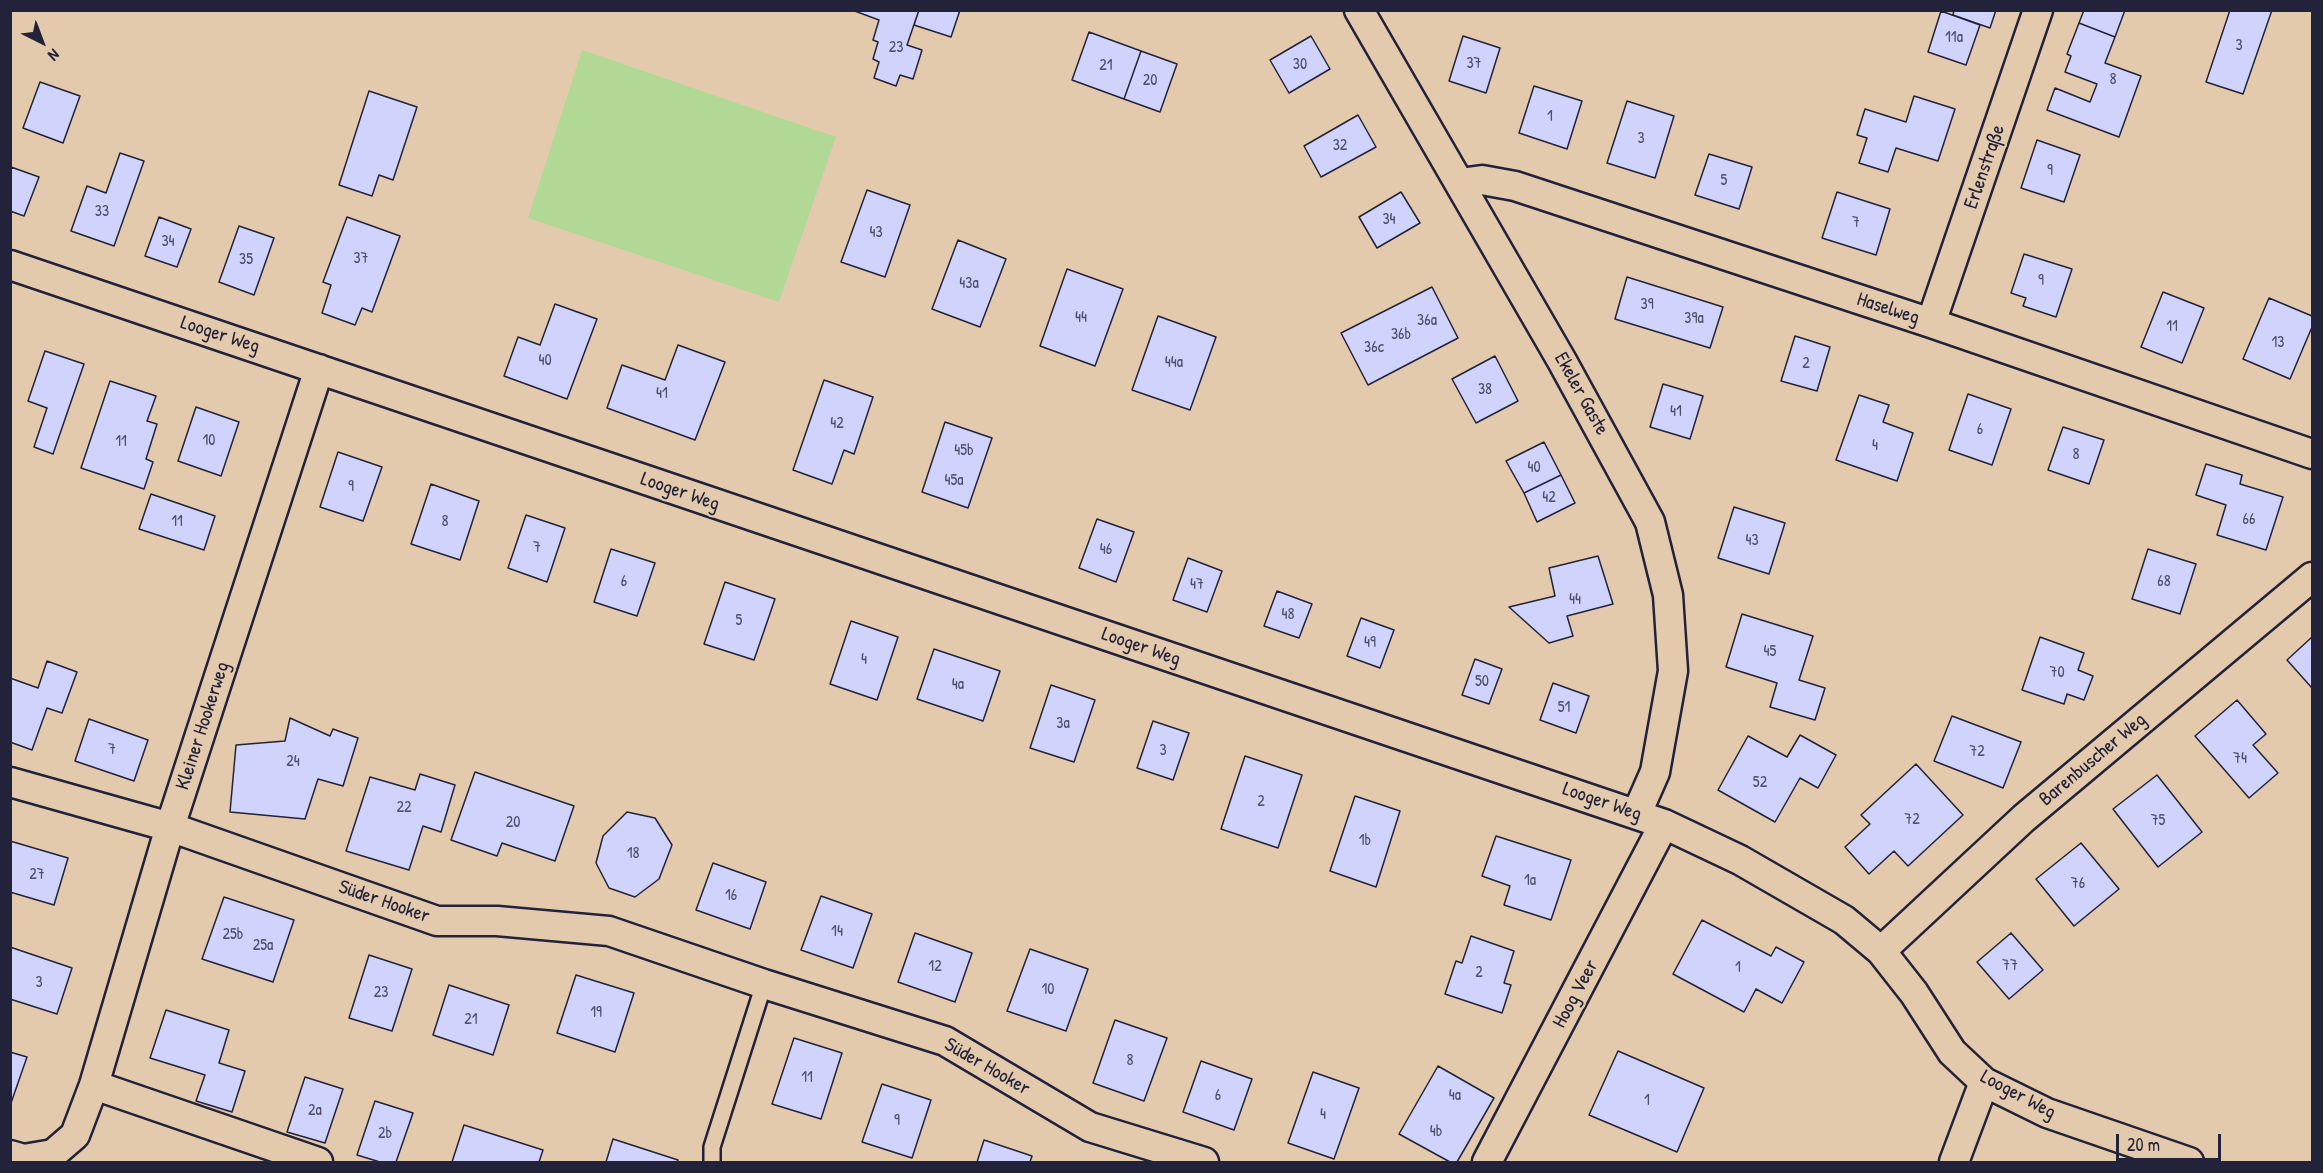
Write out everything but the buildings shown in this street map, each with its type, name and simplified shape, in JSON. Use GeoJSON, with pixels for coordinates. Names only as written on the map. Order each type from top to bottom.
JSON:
{"type":"FeatureCollection","features":[{"type":"Feature","properties":{"kind":"street","name":"Ekeler Gaste"},"geometry":{"type":"LineString","coordinates":[[1359,10],[1626,474],[1650,522],[1668,595],[1672,671],[1655,772],[1637,813]]}},
{"type":"Feature","properties":{"kind":"street","name":"Erlenstraße"},"geometry":{"type":"LineString","coordinates":[[1931,323],[2038,10]]}},
{"type":"Feature","properties":{"kind":"street","name":"Haselweg"},"geometry":{"type":"LineString","coordinates":[[1460,183],[1482,180],[1515,186],[1931,323],[2313,454]]}},
{"type":"Feature","properties":{"kind":"street","name":"Looger Weg"},"geometry":{"type":"LineString","coordinates":[[10,265],[1665,824],[1740,860],[1844,920],[1881,951],[1914,993],[1952,1052],[1984,1082],[2047,1113],[2189,1162]]}},
{"type":"Feature","properties":{"kind":"street","name":"Kleiner Hookerweg"},"geometry":{"type":"LineString","coordinates":[[17,1157],[53,1155],[75,1135],[94,1085],[170,826],[319,369]]}},
{"type":"Feature","properties":{"kind":"street","name":"Barenbuscher Weg"},"geometry":{"type":"LineString","coordinates":[[1881,951],[2024,818],[2313,577]]}},
{"type":"Feature","properties":{"kind":"street","name":"Süder Hooker"},"geometry":{"type":"LineString","coordinates":[[10,782],[170,826],[436,921],[497,921],[609,931],[764,984],[945,1041],[1090,1127],[1204,1162]]}},
{"type":"Feature","properties":{"kind":"street","name":"Hoog Veer"},"geometry":{"type":"LineString","coordinates":[[1487,1162],[1665,824]]}},
{"type":"Feature","properties":{"kind":"street"},"geometry":{"type":"LineString","coordinates":[[1954,1162],[1984,1082]]}},
{"type":"Feature","properties":{"kind":"street"},"geometry":{"type":"LineString","coordinates":[[94,1085],[318,1162]]}},
{"type":"Feature","properties":{"kind":"lane"},"geometry":{"type":"LineString","coordinates":[[712,1162],[712,1147],[764,984]]}},
{"type":"Feature","properties":{"kind":"green space"},"geometry":{"type":"Polygon","coordinates":[[[582,50],[836,137],[779,302],[528,218],[582,50]]]}}]}
